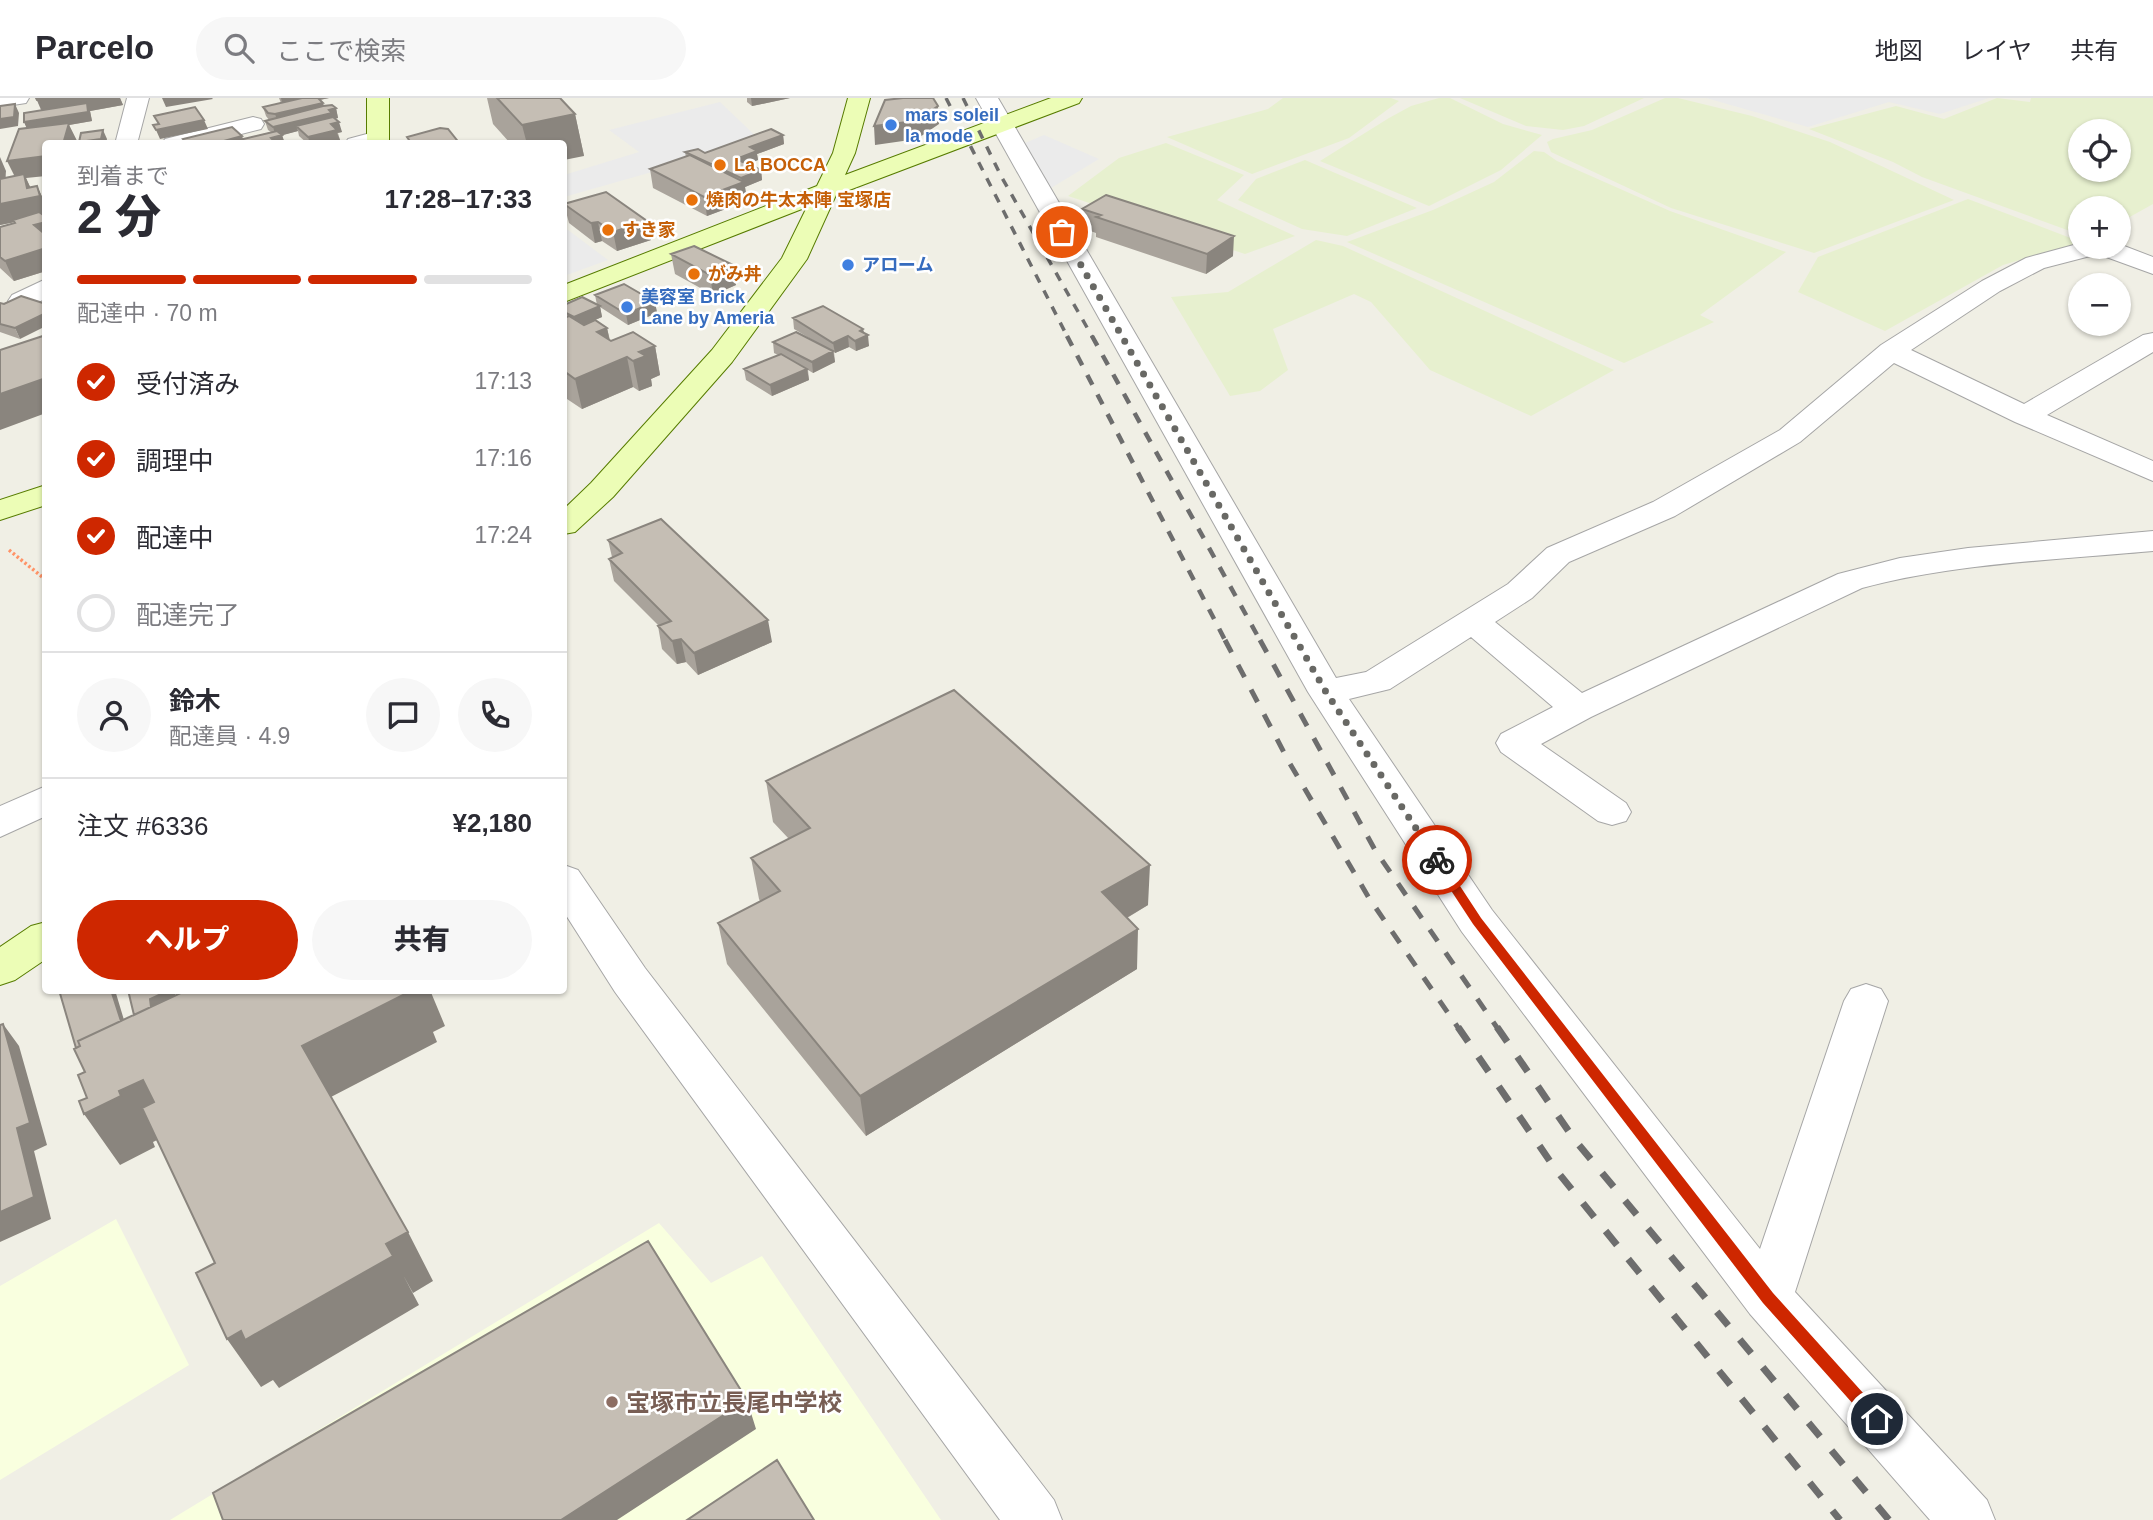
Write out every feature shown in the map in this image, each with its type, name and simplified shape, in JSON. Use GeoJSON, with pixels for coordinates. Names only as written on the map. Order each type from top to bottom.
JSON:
{"type":"FeatureCollection","features":[{"type":"Feature","properties":{"kind":"street"},"geometry":{"type":"LineString","coordinates":[[0,101],[18,98]]}},
{"type":"Feature","properties":{"kind":"street"},"geometry":{"type":"LineString","coordinates":[[127,140],[138,98]]}},
{"type":"Feature","properties":{"kind":"street"},"geometry":{"type":"LineString","coordinates":[[371,140],[378,98]]}},
{"type":"Feature","properties":{"kind":"street"},"geometry":{"type":"LineString","coordinates":[[567,521],[602,490],[722,356],[794,259],[844,153],[859,98]]}},
{"type":"Feature","properties":{"kind":"street"},"geometry":{"type":"LineString","coordinates":[[567,293],[825,191],[994,111],[1071,98]]}},
{"type":"Feature","properties":{"kind":"street"},"geometry":{"type":"LineString","coordinates":[[994,111],[1326,692],[1477,921],[1768,1298],[1967,1520]]}},
{"type":"Feature","properties":{"kind":"street"},"geometry":{"type":"LineString","coordinates":[[189,140],[253,124]]}},
{"type":"Feature","properties":{"kind":"street"},"geometry":{"type":"LineString","coordinates":[[1326,692],[1377,681],[1520,591],[1558,555],[1664,509],[1790,436],[1891,351],[1980,293],[2035,263],[2068,254]]}},
{"type":"Feature","properties":{"kind":"street"},"geometry":{"type":"LineString","coordinates":[[2131,257],[2153,266]]}},
{"type":"Feature","properties":{"kind":"street"},"geometry":{"type":"LineString","coordinates":[[21,300],[42,288]]}},
{"type":"Feature","properties":{"kind":"street"},"geometry":{"type":"LineString","coordinates":[[2025,416],[2153,341]]}},
{"type":"Feature","properties":{"kind":"street"},"geometry":{"type":"LineString","coordinates":[[1891,351],[2025,416],[2153,472]]}},
{"type":"Feature","properties":{"kind":"street"},"geometry":{"type":"LineString","coordinates":[[0,511],[42,495]]}},
{"type":"Feature","properties":{"kind":"street"},"geometry":{"type":"LineString","coordinates":[[1612,812],[1514,743],[1578,709],[1850,581],[1900,568],[1968,558],[2153,541]]}},
{"type":"Feature","properties":{"kind":"street"},"geometry":{"type":"LineString","coordinates":[[2111,546],[2153,567]]}},
{"type":"Feature","properties":{"kind":"street"},"geometry":{"type":"LineString","coordinates":[[1474,622],[1578,709]]}},
{"type":"Feature","properties":{"kind":"street"},"geometry":{"type":"LineString","coordinates":[[0,823],[42,801]]}},
{"type":"Feature","properties":{"kind":"street"},"geometry":{"type":"LineString","coordinates":[[567,885],[630,980],[1034,1520]]}},
{"type":"Feature","properties":{"kind":"street"},"geometry":{"type":"LineString","coordinates":[[0,968],[42,940]]}},
{"type":"Feature","properties":{"kind":"street"},"geometry":{"type":"LineString","coordinates":[[1768,1298],[1866,1001]]}},
{"type":"Feature","properties":{"kind":"path"},"geometry":{"type":"LineString","coordinates":[[0,543],[42,577]]}},
{"type":"Feature","properties":{"kind":"shaded area"},"geometry":{"type":"Polygon","coordinates":[[[1283,98],[1391,98],[1399,101],[1349,138],[1252,174],[1167,137],[1268,109],[1283,98]]]}},
{"type":"Feature","properties":{"kind":"shaded area"},"geometry":{"type":"Polygon","coordinates":[[[1439,98],[1450,98],[1503,124],[1542,135],[1501,170],[1429,206],[1320,161],[1411,106],[1439,98]]]}},
{"type":"Feature","properties":{"kind":"shaded area"},"geometry":{"type":"Polygon","coordinates":[[[1460,98],[1644,98],[1584,126],[1563,130],[1526,126],[1460,98]]]}},
{"type":"Feature","properties":{"kind":"shaded area"},"geometry":{"type":"Polygon","coordinates":[[[1665,98],[1678,98],[1752,116],[1830,142],[1954,200],[1814,253],[1671,208],[1551,152],[1547,142],[1553,139],[1592,130],[1665,98]]]}},
{"type":"Feature","properties":{"kind":"shaded area"},"geometry":{"type":"Polygon","coordinates":[[[1706,98],[1989,98],[1940,114],[1889,102],[1808,127],[1706,98]]]}},
{"type":"Feature","properties":{"kind":"shaded area"},"geometry":{"type":"Polygon","coordinates":[[[1997,98],[2030,102],[2031,98],[2153,98],[2153,204],[2131,216],[2131,196],[2068,196],[2068,230],[1922,177],[1893,162],[1809,129],[1896,106],[1944,119],[1997,98]]]}},
{"type":"Feature","properties":{"kind":"shaded area"},"geometry":{"type":"Polygon","coordinates":[[[720,102],[761,141],[567,196],[567,174],[639,152],[609,130],[720,102]]]}},
{"type":"Feature","properties":{"kind":"shaded area"},"geometry":{"type":"Polygon","coordinates":[[[1044,135],[1099,159],[1051,188],[1025,143],[1044,135]]]}},
{"type":"Feature","properties":{"kind":"shaded area"},"geometry":{"type":"Polygon","coordinates":[[[1166,143],[1244,175],[1217,200],[1295,236],[1245,254],[1068,196],[1119,158],[1166,143]]]}},
{"type":"Feature","properties":{"kind":"shaded area"},"geometry":{"type":"Polygon","coordinates":[[[1534,151],[1544,152],[1557,161],[1670,211],[1786,252],[1700,315],[1714,322],[1624,363],[1347,242],[1433,210],[1494,182],[1534,151]]]}},
{"type":"Feature","properties":{"kind":"shaded area"},"geometry":{"type":"Polygon","coordinates":[[[1305,160],[1417,208],[1347,236],[1302,229],[1238,200],[1256,179],[1305,160]]]}},
{"type":"Feature","properties":{"kind":"shaded area"},"geometry":{"type":"Polygon","coordinates":[[[1968,199],[2068,237],[2068,246],[2003,265],[1885,331],[1798,292],[1818,257],[1968,199]]]}},
{"type":"Feature","properties":{"kind":"shaded area"},"geometry":{"type":"Polygon","coordinates":[[[567,229],[608,260],[567,275],[567,229]]]}},
{"type":"Feature","properties":{"kind":"shaded area"},"geometry":{"type":"Polygon","coordinates":[[[1316,240],[1343,246],[1614,370],[1531,416],[1430,370],[1371,302],[1354,294],[1273,329],[1288,370],[1260,391],[1230,396],[1171,297],[1228,292],[1316,240]]]}},
{"type":"Feature","properties":{"kind":"shaded area"},"geometry":{"type":"Polygon","coordinates":[[[116,1219],[189,1365],[0,1480],[0,1286],[116,1219]]]}},
{"type":"Feature","properties":{"kind":"shaded area","name":"宝塚市立長尾中学校"},"geometry":{"type":"Polygon","coordinates":[[[659,1223],[711,1283],[762,1256],[941,1520],[170,1520],[659,1223]]]}},
{"type":"Feature","properties":{"kind":"building"},"geometry":{"type":"Polygon","coordinates":[[[302,98],[318,98],[323,103],[275,114],[268,113],[263,107],[302,98]]]}},
{"type":"Feature","properties":{"kind":"building"},"geometry":{"type":"Polygon","coordinates":[[[497,98],[560,98],[575,114],[522,125],[497,98]]]}},
{"type":"Feature","properties":{"kind":"building"},"geometry":{"type":"Polygon","coordinates":[[[933,98],[938,106],[916,121],[874,126],[885,100],[933,98]]]}},
{"type":"Feature","properties":{"kind":"building"},"geometry":{"type":"Polygon","coordinates":[[[87,103],[88,112],[24,122],[24,113],[87,103]]]}},
{"type":"Feature","properties":{"kind":"building"},"geometry":{"type":"Polygon","coordinates":[[[15,104],[14,117],[0,119],[0,106],[15,104]]]}},
{"type":"Feature","properties":{"kind":"building"},"geometry":{"type":"Polygon","coordinates":[[[332,105],[336,108],[329,110],[332,113],[273,127],[265,121],[323,106],[332,105]]]}},
{"type":"Feature","properties":{"kind":"building"},"geometry":{"type":"Polygon","coordinates":[[[195,107],[204,120],[156,130],[153,125],[159,124],[154,116],[195,107]]]}},
{"type":"Feature","properties":{"kind":"building"},"geometry":{"type":"Polygon","coordinates":[[[333,117],[339,122],[331,124],[337,130],[308,137],[296,126],[333,117]]]}},
{"type":"Feature","properties":{"kind":"building"},"geometry":{"type":"Polygon","coordinates":[[[69,123],[64,140],[42,140],[42,157],[7,161],[19,129],[69,123]]]}},
{"type":"Feature","properties":{"kind":"building"},"geometry":{"type":"Polygon","coordinates":[[[232,127],[242,136],[228,140],[183,139],[232,127]]]}},
{"type":"Feature","properties":{"kind":"building"},"geometry":{"type":"Polygon","coordinates":[[[440,128],[448,129],[457,140],[409,140],[407,137],[440,128]]]}},
{"type":"Feature","properties":{"kind":"building"},"geometry":{"type":"Polygon","coordinates":[[[771,129],[783,135],[750,147],[757,151],[736,159],[761,170],[741,178],[685,152],[698,149],[705,153],[771,129]]]}},
{"type":"Feature","properties":{"kind":"building"},"geometry":{"type":"Polygon","coordinates":[[[103,130],[101,139],[94,140],[79,140],[81,133],[103,130]]]}},
{"type":"Feature","properties":{"kind":"building"},"geometry":{"type":"Polygon","coordinates":[[[277,131],[282,135],[271,138],[273,140],[239,140],[277,131]]]}},
{"type":"Feature","properties":{"kind":"building"},"geometry":{"type":"Polygon","coordinates":[[[690,155],[744,182],[704,197],[650,169],[690,155]]]}},
{"type":"Feature","properties":{"kind":"building"},"geometry":{"type":"Polygon","coordinates":[[[24,174],[27,188],[37,186],[40,196],[0,204],[0,179],[24,174]]]}},
{"type":"Feature","properties":{"kind":"building"},"geometry":{"type":"Polygon","coordinates":[[[606,192],[647,221],[613,232],[598,222],[591,223],[567,206],[567,203],[606,192]]]}},
{"type":"Feature","properties":{"kind":"building"},"geometry":{"type":"Polygon","coordinates":[[[1106,195],[1234,236],[1207,254],[1096,217],[1101,215],[1082,209],[1106,195]]]}},
{"type":"Feature","properties":{"kind":"building"},"geometry":{"type":"Polygon","coordinates":[[[39,212],[42,214],[42,223],[34,225],[42,232],[42,249],[5,261],[0,257],[0,227],[15,223],[13,220],[39,212]]]}},
{"type":"Feature","properties":{"kind":"building"},"geometry":{"type":"Polygon","coordinates":[[[694,246],[733,265],[710,275],[671,254],[694,246]]]}},
{"type":"Feature","properties":{"kind":"building"},"geometry":{"type":"Polygon","coordinates":[[[624,284],[655,302],[626,314],[595,295],[624,284]]]}},
{"type":"Feature","properties":{"kind":"building"},"geometry":{"type":"Polygon","coordinates":[[[21,296],[42,303],[42,315],[15,328],[0,324],[0,303],[4,304],[21,296]]]}},
{"type":"Feature","properties":{"kind":"building"},"geometry":{"type":"Polygon","coordinates":[[[582,297],[600,306],[574,317],[567,314],[567,304],[582,297]]]}},
{"type":"Feature","properties":{"kind":"building"},"geometry":{"type":"Polygon","coordinates":[[[823,306],[863,329],[860,331],[868,335],[855,341],[848,336],[833,343],[793,318],[823,306]]]}},
{"type":"Feature","properties":{"kind":"building"},"geometry":{"type":"Polygon","coordinates":[[[567,317],[584,325],[595,320],[607,328],[597,332],[611,341],[633,332],[655,346],[639,352],[646,356],[633,361],[627,357],[575,379],[567,373],[567,317]]]}},
{"type":"Feature","properties":{"kind":"building"},"geometry":{"type":"Polygon","coordinates":[[[796,332],[833,351],[812,362],[773,342],[796,332]]]}},
{"type":"Feature","properties":{"kind":"building"},"geometry":{"type":"Polygon","coordinates":[[[42,336],[42,379],[0,394],[0,350],[42,336]]]}},
{"type":"Feature","properties":{"kind":"building"},"geometry":{"type":"Polygon","coordinates":[[[781,354],[807,369],[770,385],[744,369],[781,354]]]}},
{"type":"Feature","properties":{"kind":"building"},"geometry":{"type":"Polygon","coordinates":[[[661,519],[768,620],[694,653],[681,639],[672,641],[658,626],[671,621],[609,559],[622,553],[608,540],[661,519]]]}},
{"type":"Feature","properties":{"kind":"building"},"geometry":{"type":"Polygon","coordinates":[[[954,690],[1150,865],[1102,892],[1138,929],[860,1096],[718,923],[780,891],[751,858],[810,828],[766,781],[954,690]]]}},
{"type":"Feature","properties":{"kind":"building"},"geometry":{"type":"Polygon","coordinates":[[[60,994],[112,994],[121,1021],[78,1041],[80,1046],[76,1048],[60,994]]]}},
{"type":"Feature","properties":{"kind":"building"},"geometry":{"type":"Polygon","coordinates":[[[129,994],[161,994],[150,999],[151,1007],[134,1015],[129,994]]]}},
{"type":"Feature","properties":{"kind":"building"},"geometry":{"type":"Polygon","coordinates":[[[178,994],[405,994],[302,1046],[408,1232],[386,1244],[393,1256],[245,1340],[241,1331],[227,1339],[196,1273],[215,1263],[142,1108],[154,1102],[143,1080],[119,1091],[121,1096],[84,1114],[79,1101],[87,1098],[78,1075],[85,1072],[74,1049],[80,1046],[78,1041],[178,994]]]}},
{"type":"Feature","properties":{"kind":"building"},"geometry":{"type":"Polygon","coordinates":[[[3,1024],[30,1123],[17,1128],[34,1197],[0,1212],[0,1025],[3,1024]]]}},
{"type":"Feature","properties":{"kind":"building","name":"宝塚市立長尾中学校"},"geometry":{"type":"Polygon","coordinates":[[[648,1241],[747,1400],[561,1520],[223,1520],[213,1493],[648,1241]]]}},
{"type":"Feature","properties":{"kind":"building"},"geometry":{"type":"Polygon","coordinates":[[[777,1460],[814,1520],[687,1520],[777,1460]]]}},
{"type":"Feature","properties":{"kind":"railway"},"geometry":{"type":"LineString","coordinates":[[946,98],[1068,338]]}},
{"type":"Feature","properties":{"kind":"railway"},"geometry":{"type":"LineString","coordinates":[[963,98],[1001,176],[1093,338]]}},
{"type":"Feature","properties":{"kind":"railway"},"geometry":{"type":"LineString","coordinates":[[1067,336],[1226,642]]}},
{"type":"Feature","properties":{"kind":"railway"},"geometry":{"type":"LineString","coordinates":[[1092,336],[1261,642]]}},
{"type":"Feature","properties":{"kind":"railway"},"geometry":{"type":"LineString","coordinates":[[1225,640],[1289,762],[1369,898],[1459,1029]]}},
{"type":"Feature","properties":{"kind":"railway"},"geometry":{"type":"LineString","coordinates":[[1260,640],[1375,850],[1498,1029]]}},
{"type":"Feature","properties":{"kind":"railway"},"geometry":{"type":"LineString","coordinates":[[1458,1027],[1556,1170],[1840,1520]]}},
{"type":"Feature","properties":{"kind":"railway"},"geometry":{"type":"LineString","coordinates":[[1497,1027],[1574,1139],[1889,1520]]}},
{"type":"Feature","properties":{"kind":"way so far"},"geometry":{"type":"LineString","coordinates":[[1062,232],[1326,692],[1437,860]]}},
{"type":"Feature","properties":{"kind":"place","name":"mars soleil la mode"},"geometry":{"type":"Point","coordinates":[891,125]}},
{"type":"Feature","properties":{"kind":"place","name":"La BOCCA"},"geometry":{"type":"Point","coordinates":[720,165]}},
{"type":"Feature","properties":{"kind":"place","name":"焼肉の牛太本陣 宝塚店"},"geometry":{"type":"Point","coordinates":[692,200]}},
{"type":"Feature","properties":{"kind":"place","name":"すき家"},"geometry":{"type":"Point","coordinates":[608,230]}},
{"type":"Feature","properties":{"kind":"place","name":"アローム"},"geometry":{"type":"Point","coordinates":[848,265]}},
{"type":"Feature","properties":{"kind":"place","name":"がみ丼"},"geometry":{"type":"Point","coordinates":[694,274]}},
{"type":"Feature","properties":{"kind":"place","name":"美容室 Brick Lane by Ameria"},"geometry":{"type":"Point","coordinates":[627,307]}},
{"type":"Feature","properties":{"kind":"place","name":"宝塚市立長尾中学校"},"geometry":{"type":"Point","coordinates":[612,1402]}},
{"type":"Feature","properties":{"kind":"route"},"geometry":{"type":"LineString","coordinates":[[1437,860],[1477,921],[1768,1298],[1877,1419]]}}]}
